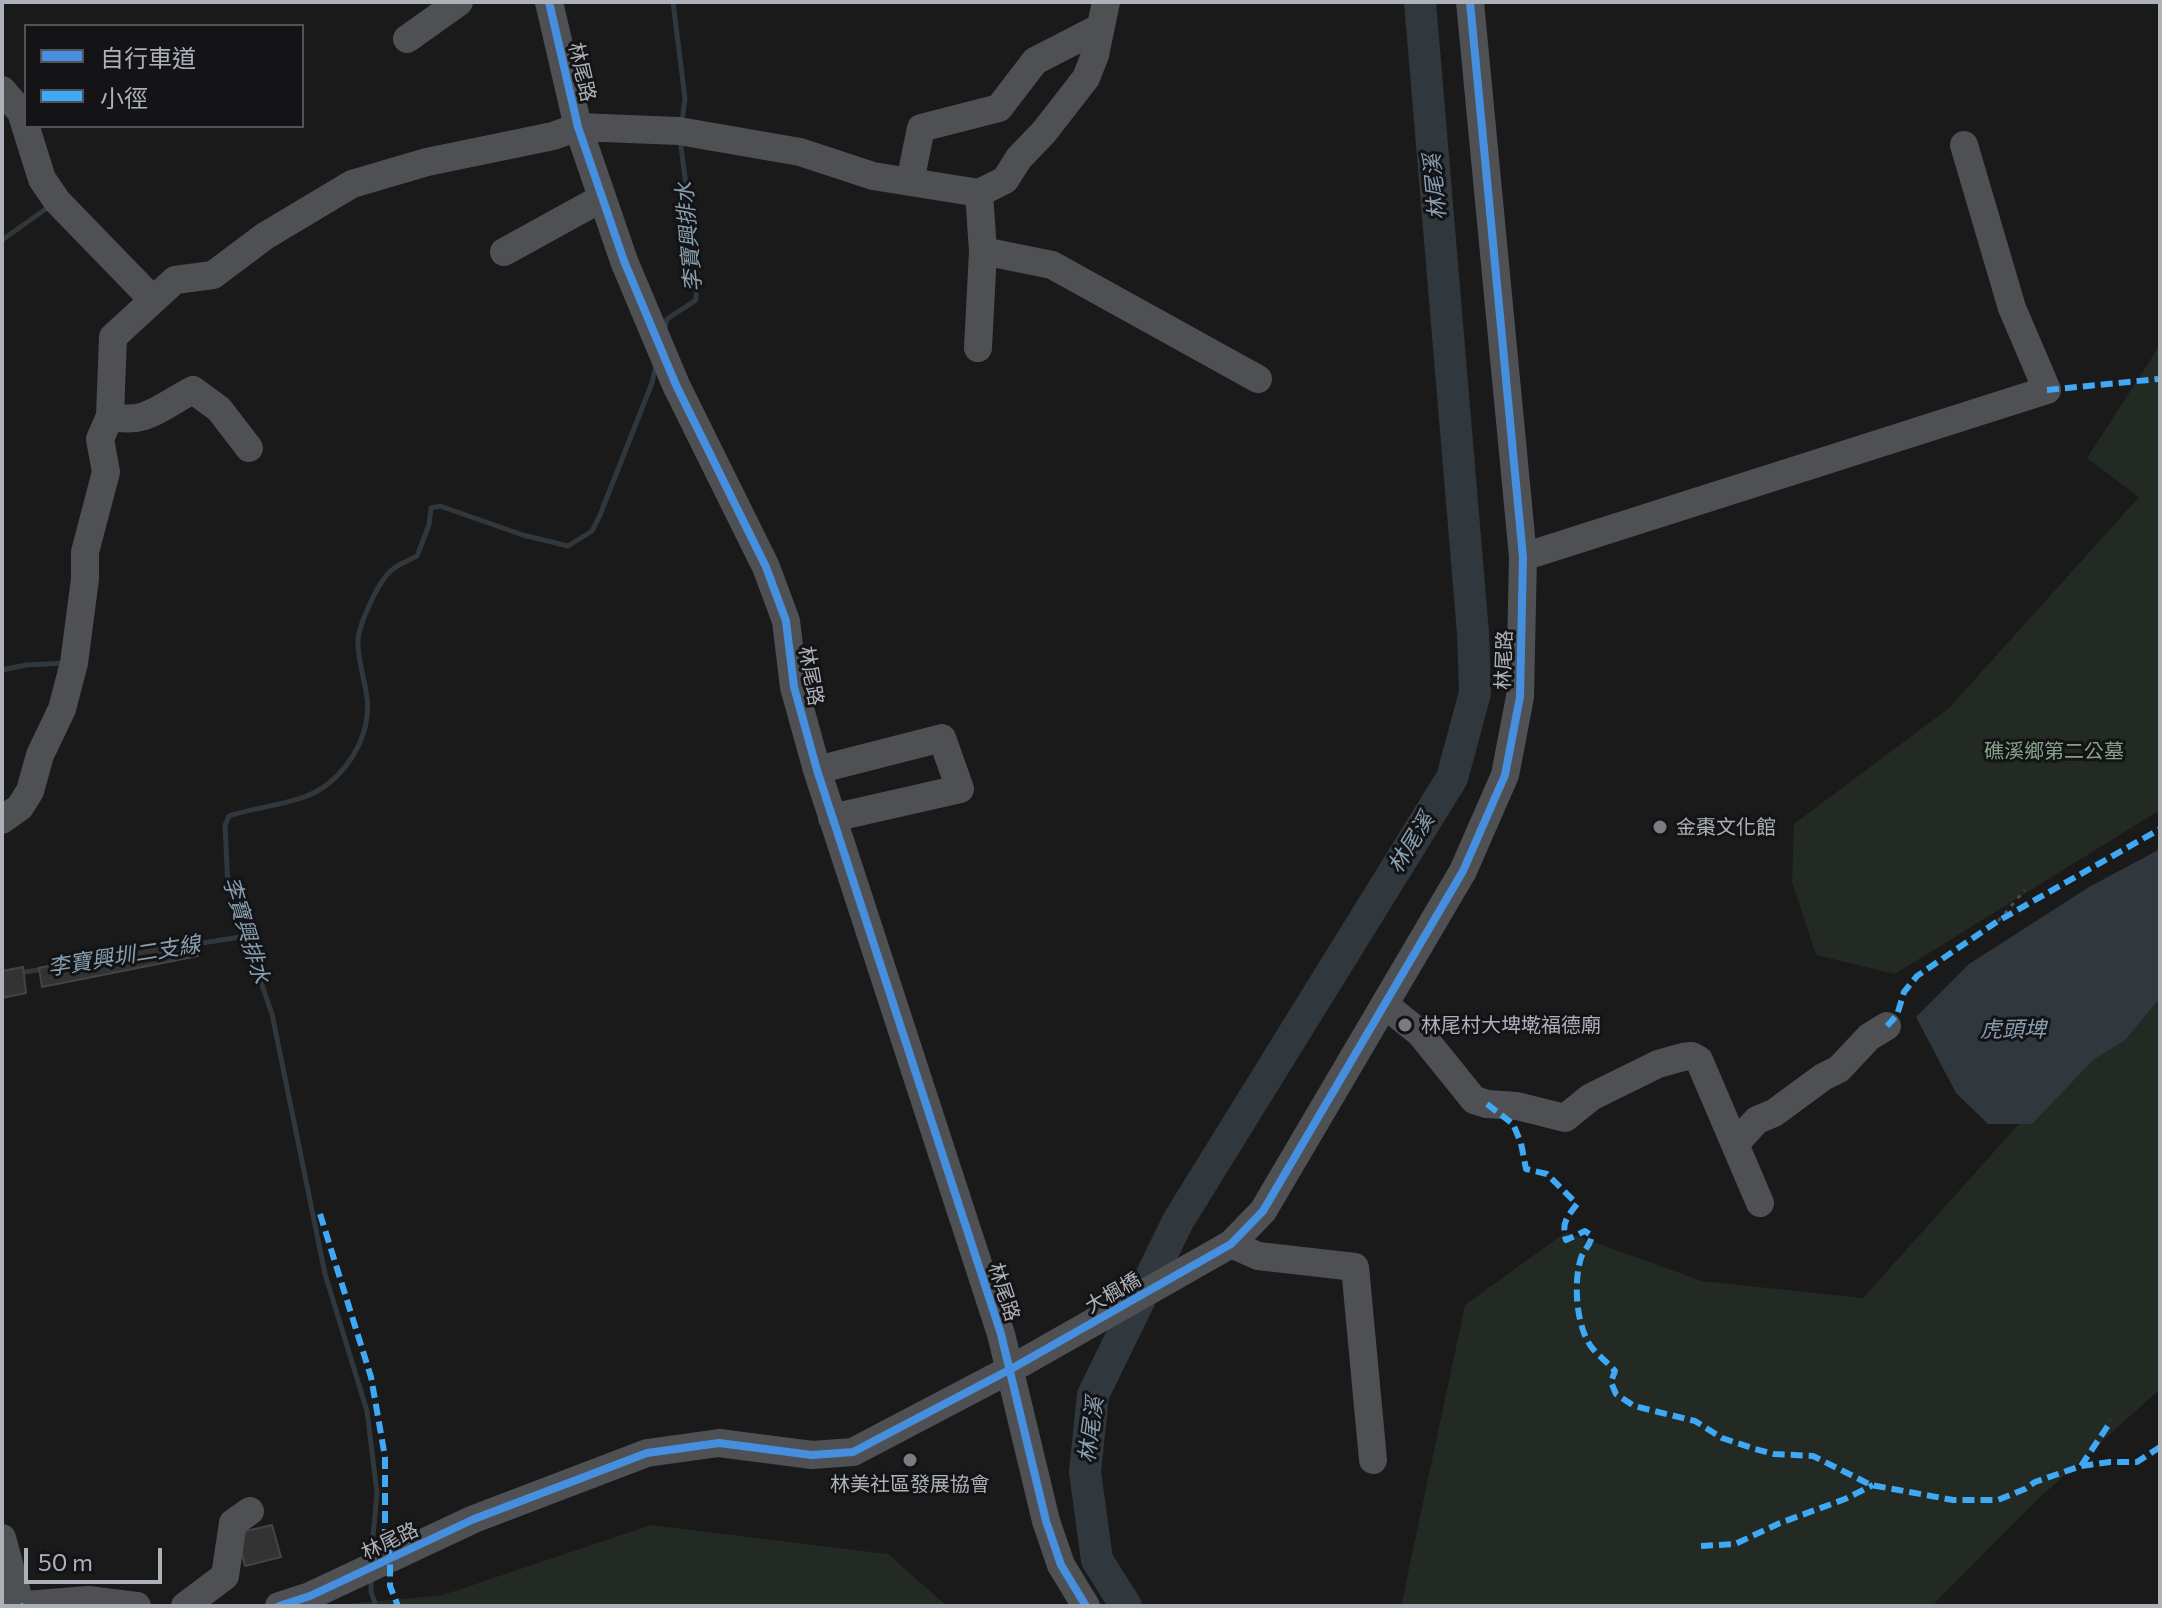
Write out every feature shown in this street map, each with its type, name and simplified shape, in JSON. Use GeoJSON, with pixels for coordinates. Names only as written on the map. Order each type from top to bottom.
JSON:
{"type":"FeatureCollection","features":[{"type":"Feature","properties":{"kind":"street"},"geometry":{"type":"LineString","coordinates":[[407,39],[459,2]]}},
{"type":"Feature","properties":{"kind":"street","name":"林尾路"},"geometry":{"type":"LineString","coordinates":[[549,2],[578,127],[624,261],[676,385],[766,567],[786,621],[794,687],[817,770],[1011,1369],[1046,1521],[1061,1565],[1086,1606]]}},
{"type":"Feature","properties":{"kind":"street","name":"林尾路"},"geometry":{"type":"LineString","coordinates":[[1231,1244],[1263,1211],[1385,1005],[1463,871],[1505,775],[1520,697],[1523,557],[1470,2]]}},
{"type":"Feature","properties":{"kind":"street"},"geometry":{"type":"LineString","coordinates":[[910,182],[921,128],[999,108],[1035,61],[1103,15]]}},
{"type":"Feature","properties":{"kind":"street"},"geometry":{"type":"LineString","coordinates":[[2,820],[20,807],[30,791],[40,755],[62,709],[76,648],[85,579],[85,552],[106,472],[100,439],[110,416],[113,337],[175,280],[213,275],[265,236],[352,184],[427,162],[553,136],[578,127],[679,131],[800,152],[873,176],[979,193],[1005,180],[1019,158],[1044,132],[1086,78],[1095,55],[1103,15]]}},
{"type":"Feature","properties":{"kind":"street"},"geometry":{"type":"LineString","coordinates":[[2,90],[24,110]]}},
{"type":"Feature","properties":{"kind":"street"},"geometry":{"type":"LineString","coordinates":[[29,128],[42,179],[57,201],[153,300]]}},
{"type":"Feature","properties":{"kind":"street"},"geometry":{"type":"LineString","coordinates":[[1523,557],[2047,390],[2012,308],[1964,145]]}},
{"type":"Feature","properties":{"kind":"street"},"geometry":{"type":"LineString","coordinates":[[978,348],[983,251],[979,193]]}},
{"type":"Feature","properties":{"kind":"street"},"geometry":{"type":"LineString","coordinates":[[504,252],[602,198]]}},
{"type":"Feature","properties":{"kind":"street"},"geometry":{"type":"LineString","coordinates":[[983,251],[1052,265],[1258,379]]}},
{"type":"Feature","properties":{"kind":"street"},"geometry":{"type":"LineString","coordinates":[[110,416],[125,420],[148,416],[193,390],[219,409],[249,448]]}},
{"type":"Feature","properties":{"kind":"street"},"geometry":{"type":"LineString","coordinates":[[817,770],[942,738],[960,789],[832,818]]}},
{"type":"Feature","properties":{"kind":"street"},"geometry":{"type":"LineString","coordinates":[[1385,1005],[1420,1033],[1474,1100],[1529,1108],[1558,1117],[1565,1118],[1591,1097],[1658,1064],[1692,1056],[1699,1060],[1760,1203]]}},
{"type":"Feature","properties":{"kind":"street"},"geometry":{"type":"LineString","coordinates":[[1736,1143],[1757,1120],[1774,1113],[1839,1069],[1869,1037],[1887,1026]]}},
{"type":"Feature","properties":{"kind":"street"},"geometry":{"type":"LineString","coordinates":[[1231,1244],[1258,1256],[1355,1267],[1373,1460]]}},
{"type":"Feature","properties":{"kind":"street","name":"大楓橋"},"geometry":{"type":"LineString","coordinates":[[1011,1369],[1231,1244]]}},
{"type":"Feature","properties":{"kind":"street","name":"林尾路"},"geometry":{"type":"LineString","coordinates":[[279,1606],[310,1596],[474,1519],[647,1453],[719,1443],[812,1455],[853,1452],[1011,1369]]}},
{"type":"Feature","properties":{"kind":"street"},"geometry":{"type":"LineString","coordinates":[[185,1606],[225,1576],[233,1523],[250,1511]]}},
{"type":"Feature","properties":{"kind":"street"},"geometry":{"type":"LineString","coordinates":[[2,1538],[16,1605],[88,1600],[137,1606]]}},
{"type":"Feature","properties":{"kind":"path"},"geometry":{"type":"LineString","coordinates":[[1998,921],[2025,890]]}},
{"type":"Feature","properties":{"kind":"green space","name":"礁溪鄉第二公墓"},"geometry":{"type":"Polygon","coordinates":[[[2160,345],[2160,810],[1895,974],[1816,955],[1792,882],[1794,824],[1949,708],[2139,497],[2087,458],[2160,345]]]}},
{"type":"Feature","properties":{"kind":"green space"},"geometry":{"type":"Polygon","coordinates":[[[2160,998],[2160,1389],[2036,1501],[1932,1606],[1401,1606],[1465,1305],[1566,1232],[1702,1281],[1863,1298],[2017,1126],[2160,998]]]}},
{"type":"Feature","properties":{"kind":"green space"},"geometry":{"type":"Polygon","coordinates":[[[651,1525],[888,1554],[947,1606],[327,1606],[443,1595],[651,1525]]]}},
{"type":"Feature","properties":{"kind":"water","name":"虎頭埤"},"geometry":{"type":"Polygon","coordinates":[[[2160,849],[2160,998],[2125,1040],[2093,1060],[2032,1124],[1988,1124],[1956,1093],[1916,1017],[1969,964],[2089,887],[2160,849]]]}},
{"type":"Feature","properties":{"kind":"building"},"geometry":{"type":"Polygon","coordinates":[[[192,936],[198,956],[42,987],[39,968],[192,936]]]}},
{"type":"Feature","properties":{"kind":"building"},"geometry":{"type":"Polygon","coordinates":[[[23,967],[26,993],[2,998],[2,971],[23,967]]]}},
{"type":"Feature","properties":{"kind":"building"},"geometry":{"type":"Polygon","coordinates":[[[272,1525],[281,1557],[245,1566],[237,1533],[272,1525]]]}},
{"type":"Feature","properties":{"kind":"waterway","name":"李寶興排水"},"geometry":{"type":"LineString","coordinates":[[673,2],[685,99],[682,121]]}},
{"type":"Feature","properties":{"kind":"waterway","name":"林尾溪"},"geometry":{"type":"LineString","coordinates":[[1126,1606],[1097,1560],[1085,1472],[1093,1395],[1178,1221],[1452,778],[1475,693],[1473,633],[1420,2]]}},
{"type":"Feature","properties":{"kind":"waterway","name":"李寶興排水"},"geometry":{"type":"LineString","coordinates":[[665,328],[667,319],[696,300],[697,269],[680,139]]}},
{"type":"Feature","properties":{"kind":"waterway"},"geometry":{"type":"LineString","coordinates":[[2,240],[50,206]]}},
{"type":"Feature","properties":{"kind":"waterway","name":"李寶興排水"},"geometry":{"type":"LineString","coordinates":[[371,1558],[377,1493],[367,1411],[325,1274],[272,1014],[228,887],[225,825],[229,816],[318,791],[337,776],[352,757],[363,734],[367,710],[358,650],[361,628],[372,599],[386,576],[417,556],[429,525],[431,508],[440,506],[523,535],[568,546],[592,531],[652,383],[656,365]]}},
{"type":"Feature","properties":{"kind":"waterway"},"geometry":{"type":"LineString","coordinates":[[2,670],[65,663]]}},
{"type":"Feature","properties":{"kind":"waterway","name":"李寶興圳二支線"},"geometry":{"type":"LineString","coordinates":[[189,945],[247,936]]}},
{"type":"Feature","properties":{"kind":"waterway","name":"李寶興圳二支線"},"geometry":{"type":"LineString","coordinates":[[19,973],[44,969]]}},
{"type":"Feature","properties":{"kind":"waterway","name":"李寶興排水"},"geometry":{"type":"LineString","coordinates":[[371,1580],[376,1606]]}},
{"type":"Feature","properties":{"kind":"marked path"},"geometry":{"type":"LineString","coordinates":[[2047,390],[2158,379]]}},
{"type":"Feature","properties":{"kind":"marked path"},"geometry":{"type":"LineString","coordinates":[[1887,1026],[1897,1015],[1904,992],[1917,976],[1998,921],[2160,829]]}},
{"type":"Feature","properties":{"kind":"marked path"},"geometry":{"type":"LineString","coordinates":[[1487,1104],[1513,1124],[1521,1143],[1526,1169],[1547,1174],[1577,1204],[1564,1229],[1566,1240],[1585,1231],[1592,1236],[1581,1258],[1577,1280],[1583,1330],[1593,1349],[1615,1371],[1611,1382],[1616,1394],[1634,1406],[1695,1421],[1722,1438],[1755,1449],[1774,1454],[1813,1456],[1871,1485],[1953,1500],[1998,1500],[2035,1482],[2081,1466],[2137,1462],[2160,1447]]}},
{"type":"Feature","properties":{"kind":"marked path"},"geometry":{"type":"LineString","coordinates":[[320,1214],[371,1377],[385,1457],[385,1534],[390,1558],[390,1586],[398,1606]]}},
{"type":"Feature","properties":{"kind":"marked path"},"geometry":{"type":"LineString","coordinates":[[2081,1466],[2111,1421]]}},
{"type":"Feature","properties":{"kind":"marked path"},"geometry":{"type":"LineString","coordinates":[[1701,1546],[1735,1544],[1873,1485]]}},
{"type":"Feature","properties":{"kind":"cycle path"},"geometry":{"type":"LineString","coordinates":[[549,2],[578,127],[624,261],[676,385],[766,567],[786,621],[794,687],[817,770],[1001,1334],[1046,1521],[1061,1565],[1086,1606]]}},
{"type":"Feature","properties":{"kind":"cycle path"},"geometry":{"type":"LineString","coordinates":[[279,1606],[310,1596],[474,1519],[647,1453],[719,1443],[812,1455],[853,1452],[1011,1369],[1231,1244],[1263,1211],[1463,871],[1505,775],[1520,697],[1523,557],[1470,2]]}},
{"type":"Feature","properties":{"kind":"place","name":"金棗文化館"},"geometry":{"type":"Point","coordinates":[1660,827]}},
{"type":"Feature","properties":{"kind":"place","name":"林尾村大埤墘福德廟"},"geometry":{"type":"Point","coordinates":[1405,1025]}},
{"type":"Feature","properties":{"kind":"place","name":"林美社區發展協會"},"geometry":{"type":"Point","coordinates":[910,1460]}}]}
